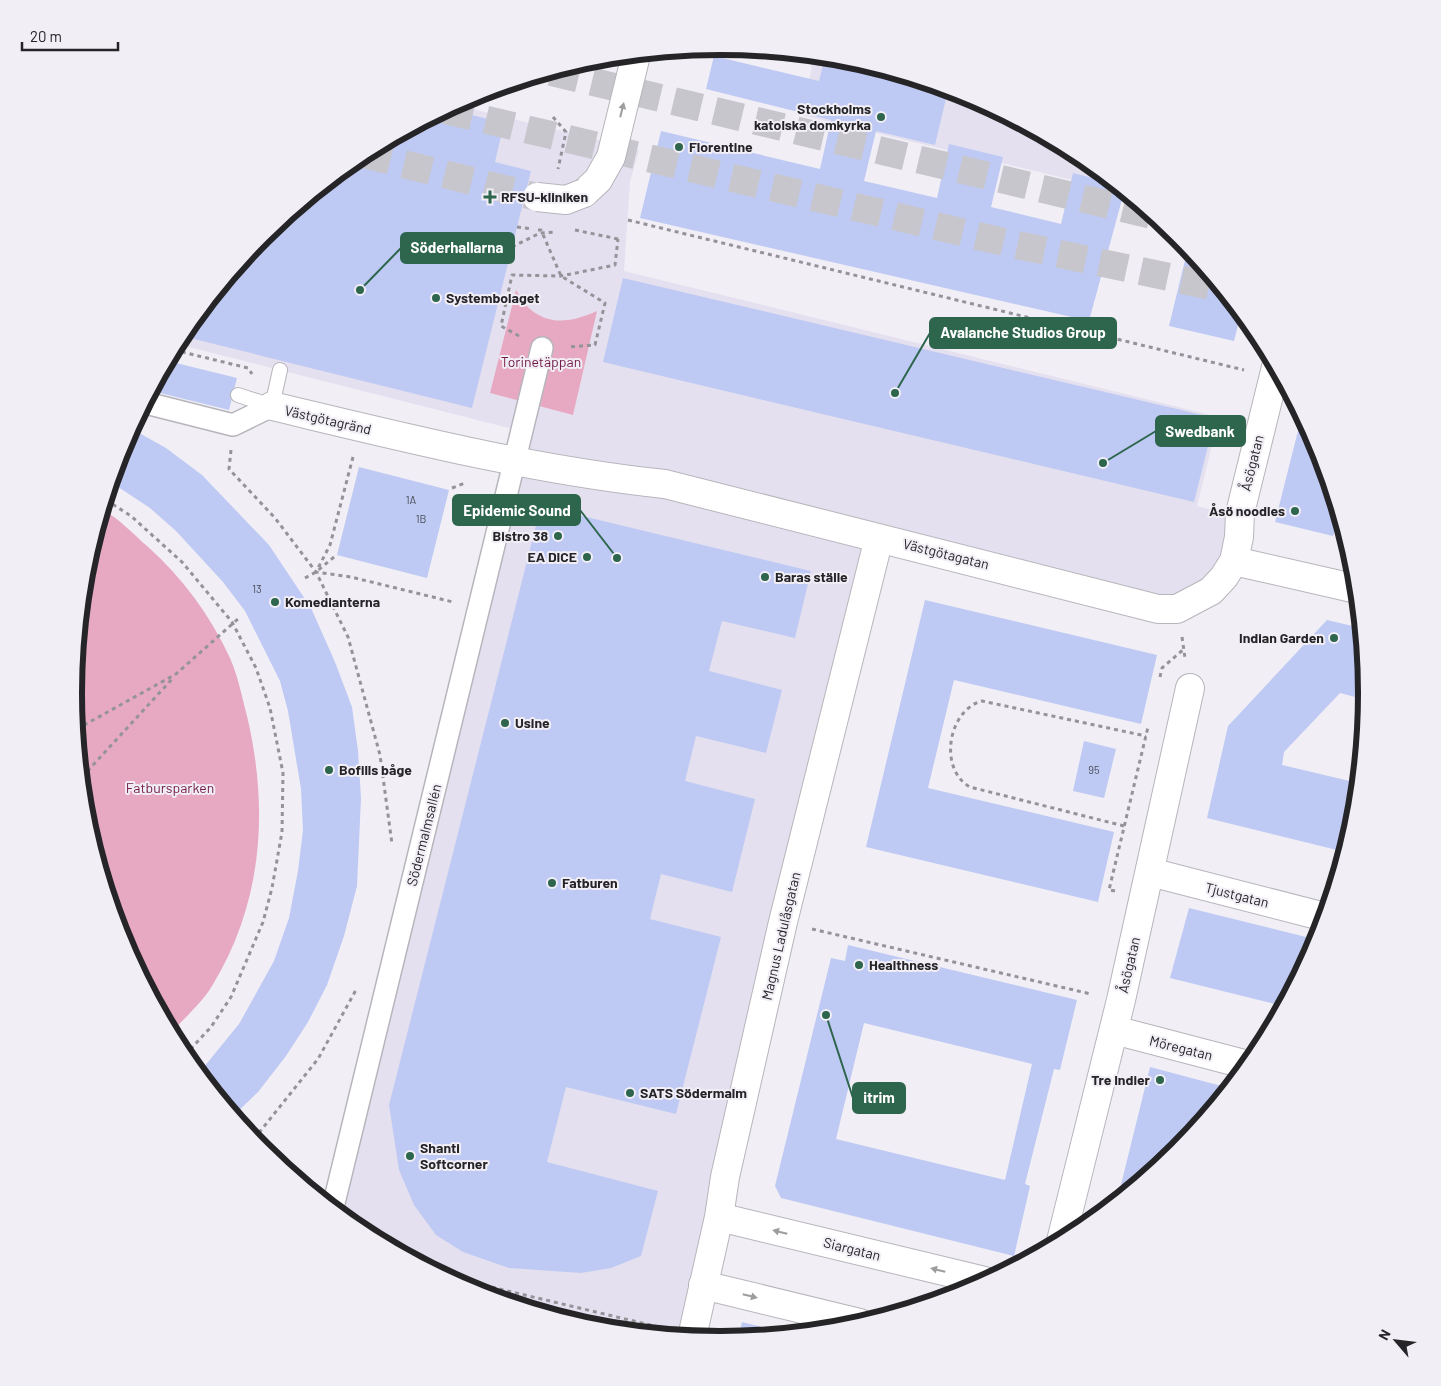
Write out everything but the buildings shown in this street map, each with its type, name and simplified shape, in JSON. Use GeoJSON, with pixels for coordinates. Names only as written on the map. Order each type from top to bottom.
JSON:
{"type":"FeatureCollection","features":[{"type":"Feature","properties":{"kind":"street"},"geometry":{"type":"LineString","coordinates":[[546,188],[566,200],[584,193],[598,180],[610,157],[635,60]]}},
{"type":"Feature","properties":{"kind":"street","name":"Södermalmsallén"},"geometry":{"type":"LineString","coordinates":[[335,1201],[542,348]]}},
{"type":"Feature","properties":{"kind":"street","name":"Åsögatan"},"geometry":{"type":"LineString","coordinates":[[1234,561],[1239,537],[1240,513],[1274,376]]}},
{"type":"Feature","properties":{"kind":"street"},"geometry":{"type":"LineString","coordinates":[[152,404],[233,425]]}},
{"type":"Feature","properties":{"kind":"street","name":"Västgötagränd"},"geometry":{"type":"LineString","coordinates":[[233,425],[272,406],[515,462]]}},
{"type":"Feature","properties":{"kind":"street","name":"Västgötagatan"},"geometry":{"type":"LineString","coordinates":[[515,462],[607,478],[665,484],[1158,609],[1177,609]]}},
{"type":"Feature","properties":{"kind":"street","name":"Magnus Ladulåsgatan"},"geometry":{"type":"LineString","coordinates":[[693,1330],[725,1177],[783,922],[879,538]]}},
{"type":"Feature","properties":{"kind":"street"},"geometry":{"type":"LineString","coordinates":[[1177,609],[1211,591],[1234,561],[1349,587]]}},
{"type":"Feature","properties":{"kind":"street","name":"Åsögatan"},"geometry":{"type":"LineString","coordinates":[[1064,1230],[1121,1000],[1190,688]]}},
{"type":"Feature","properties":{"kind":"street","name":"Tjustgatan"},"geometry":{"type":"LineString","coordinates":[[1150,872],[1318,915]]}},
{"type":"Feature","properties":{"kind":"street","name":"Möregatan"},"geometry":{"type":"LineString","coordinates":[[1114,1030],[1240,1063]]}},
{"type":"Feature","properties":{"kind":"street","name":"Siargatan"},"geometry":{"type":"LineString","coordinates":[[718,1217],[973,1278]]}},
{"type":"Feature","properties":{"kind":"street"},"geometry":{"type":"LineString","coordinates":[[703,1284],[844,1319]]}},
{"type":"Feature","properties":{"kind":"lane"},"geometry":{"type":"LineString","coordinates":[[238,395],[272,406],[280,370]]}},
{"type":"Feature","properties":{"kind":"path"},"geometry":{"type":"LineString","coordinates":[[546,188],[566,132],[553,118]]}},
{"type":"Feature","properties":{"kind":"path"},"geometry":{"type":"LineString","coordinates":[[628,220],[1271,371]]}},
{"type":"Feature","properties":{"kind":"path"},"geometry":{"type":"LineString","coordinates":[[517,227],[541,230],[561,276],[606,303],[595,345]]}},
{"type":"Feature","properties":{"kind":"path"},"geometry":{"type":"LineString","coordinates":[[500,326],[512,275],[561,276],[615,265],[618,239],[577,230],[568,231]]}},
{"type":"Feature","properties":{"kind":"path"},"geometry":{"type":"LineString","coordinates":[[512,247],[540,233],[558,231]]}},
{"type":"Feature","properties":{"kind":"path"},"geometry":{"type":"LineString","coordinates":[[182,352],[248,368],[272,406]]}},
{"type":"Feature","properties":{"kind":"path"},"geometry":{"type":"LineString","coordinates":[[233,425],[229,469],[275,518],[316,572],[348,637],[380,755],[392,845]]}},
{"type":"Feature","properties":{"kind":"path"},"geometry":{"type":"LineString","coordinates":[[316,572],[330,545],[360,427]]}},
{"type":"Feature","properties":{"kind":"path"},"geometry":{"type":"LineString","coordinates":[[111,503],[131,516],[182,562],[232,622],[256,668],[270,708],[283,773],[282,832],[272,888],[263,922],[249,959],[231,997],[211,1027],[191,1048]]}},
{"type":"Feature","properties":{"kind":"path"},"geometry":{"type":"LineString","coordinates":[[306,578],[334,557]]}},
{"type":"Feature","properties":{"kind":"path"},"geometry":{"type":"LineString","coordinates":[[316,572],[351,577],[479,608]]}},
{"type":"Feature","properties":{"kind":"path"},"geometry":{"type":"LineString","coordinates":[[1177,609],[1190,688]]}},
{"type":"Feature","properties":{"kind":"path"},"geometry":{"type":"LineString","coordinates":[[88,771],[176,674],[232,622],[239,618]]}},
{"type":"Feature","properties":{"kind":"path"},"geometry":{"type":"LineString","coordinates":[[84,725],[176,674]]}},
{"type":"Feature","properties":{"kind":"path"},"geometry":{"type":"LineString","coordinates":[[1124,826],[970,787],[963,782],[950,757],[956,722],[972,705],[982,701],[1146,736]]}},
{"type":"Feature","properties":{"kind":"path"},"geometry":{"type":"LineString","coordinates":[[783,922],[1121,1000]]}},
{"type":"Feature","properties":{"kind":"path"},"geometry":{"type":"LineString","coordinates":[[259,1133],[318,1059],[358,986]]}},
{"type":"Feature","properties":{"kind":"path"},"geometry":{"type":"LineString","coordinates":[[487,1286],[660,1328]]}},
{"type":"Feature","properties":{"kind":"shaded area"},"geometry":{"type":"Polygon","coordinates":[[[809,61],[845,67],[926,89],[965,104],[1040,140],[1112,190],[801,115],[812,68],[809,61]]]}},
{"type":"Feature","properties":{"kind":"shaded area"},"geometry":{"type":"Polygon","coordinates":[[[467,108],[639,150],[630,182],[624,271],[1219,417],[1197,506],[1238,516],[1234,564],[1181,611],[882,541],[696,1330],[637,1326],[596,1319],[515,1297],[438,1265],[401,1246],[337,1202],[525,432],[186,346],[214,305],[241,272],[300,213],[332,187],[402,140],[467,108]]]}},
{"type":"Feature","properties":{"kind":"green space","name":"Torinetäppan"},"geometry":{"type":"Polygon","coordinates":[[[516,290],[528,307],[538,315],[546,318],[563,321],[572,320],[597,311],[573,415],[490,393],[516,290]]]}},
{"type":"Feature","properties":{"kind":"green space","name":"Fatbursparken"},"geometry":{"type":"Polygon","coordinates":[[[108,514],[160,558],[194,598],[214,627],[230,658],[240,687],[254,751],[259,820],[257,855],[251,889],[242,922],[229,954],[212,986],[177,1026],[148,975],[131,937],[116,898],[104,858],[95,817],[88,776],[82,693],[88,610],[95,569],[108,514]]]}},
{"type":"Feature","properties":{"kind":"tunnel"},"geometry":{"type":"LineString","coordinates":[[563,75],[1140,212]]}},
{"type":"Feature","properties":{"kind":"tunnel"},"geometry":{"type":"LineString","coordinates":[[457,113],[1008,243],[1211,286]]}},
{"type":"Feature","properties":{"kind":"tunnel"},"geometry":{"type":"LineString","coordinates":[[375,157],[537,197]]}},
{"type":"Feature","properties":{"kind":"place","name":"Stockholms katolska domkyrka"},"geometry":{"type":"Point","coordinates":[881,117]}},
{"type":"Feature","properties":{"kind":"place","name":"Florentine"},"geometry":{"type":"Point","coordinates":[679,147]}},
{"type":"Feature","properties":{"kind":"place","name":"RFSU-kliniken"},"geometry":{"type":"Point","coordinates":[490,197]}},
{"type":"Feature","properties":{"kind":"place","name":"Söderhallarna"},"geometry":{"type":"Point","coordinates":[360,290]}},
{"type":"Feature","properties":{"kind":"place","name":"Systembolaget"},"geometry":{"type":"Point","coordinates":[436,298]}},
{"type":"Feature","properties":{"kind":"place","name":"Avalanche Studios Group"},"geometry":{"type":"Point","coordinates":[895,393]}},
{"type":"Feature","properties":{"kind":"place","name":"Swedbank"},"geometry":{"type":"Point","coordinates":[1103,463]}},
{"type":"Feature","properties":{"kind":"place","name":"Åsö noodles"},"geometry":{"type":"Point","coordinates":[1295,511]}},
{"type":"Feature","properties":{"kind":"place","name":"Bistro 38"},"geometry":{"type":"Point","coordinates":[558,536]}},
{"type":"Feature","properties":{"kind":"place","name":"EA DICE"},"geometry":{"type":"Point","coordinates":[587,557]}},
{"type":"Feature","properties":{"kind":"place","name":"Epidemic Sound"},"geometry":{"type":"Point","coordinates":[617,558]}},
{"type":"Feature","properties":{"kind":"place","name":"Baras ställe"},"geometry":{"type":"Point","coordinates":[765,577]}},
{"type":"Feature","properties":{"kind":"place","name":"Komedianterna"},"geometry":{"type":"Point","coordinates":[275,602]}},
{"type":"Feature","properties":{"kind":"place","name":"Indian Garden"},"geometry":{"type":"Point","coordinates":[1334,638]}},
{"type":"Feature","properties":{"kind":"place","name":"Usine"},"geometry":{"type":"Point","coordinates":[505,723]}},
{"type":"Feature","properties":{"kind":"place","name":"Bofills båge"},"geometry":{"type":"Point","coordinates":[329,770]}},
{"type":"Feature","properties":{"kind":"place","name":"Fatburen"},"geometry":{"type":"Point","coordinates":[552,883]}},
{"type":"Feature","properties":{"kind":"place","name":"Healthness"},"geometry":{"type":"Point","coordinates":[859,965]}},
{"type":"Feature","properties":{"kind":"place","name":"itrim"},"geometry":{"type":"Point","coordinates":[826,1015]}},
{"type":"Feature","properties":{"kind":"place","name":"Tre Indier"},"geometry":{"type":"Point","coordinates":[1160,1080]}},
{"type":"Feature","properties":{"kind":"place","name":"SATS Södermalm"},"geometry":{"type":"Point","coordinates":[630,1093]}},
{"type":"Feature","properties":{"kind":"place","name":"Shanti Softcorner"},"geometry":{"type":"Point","coordinates":[410,1156]}}]}
